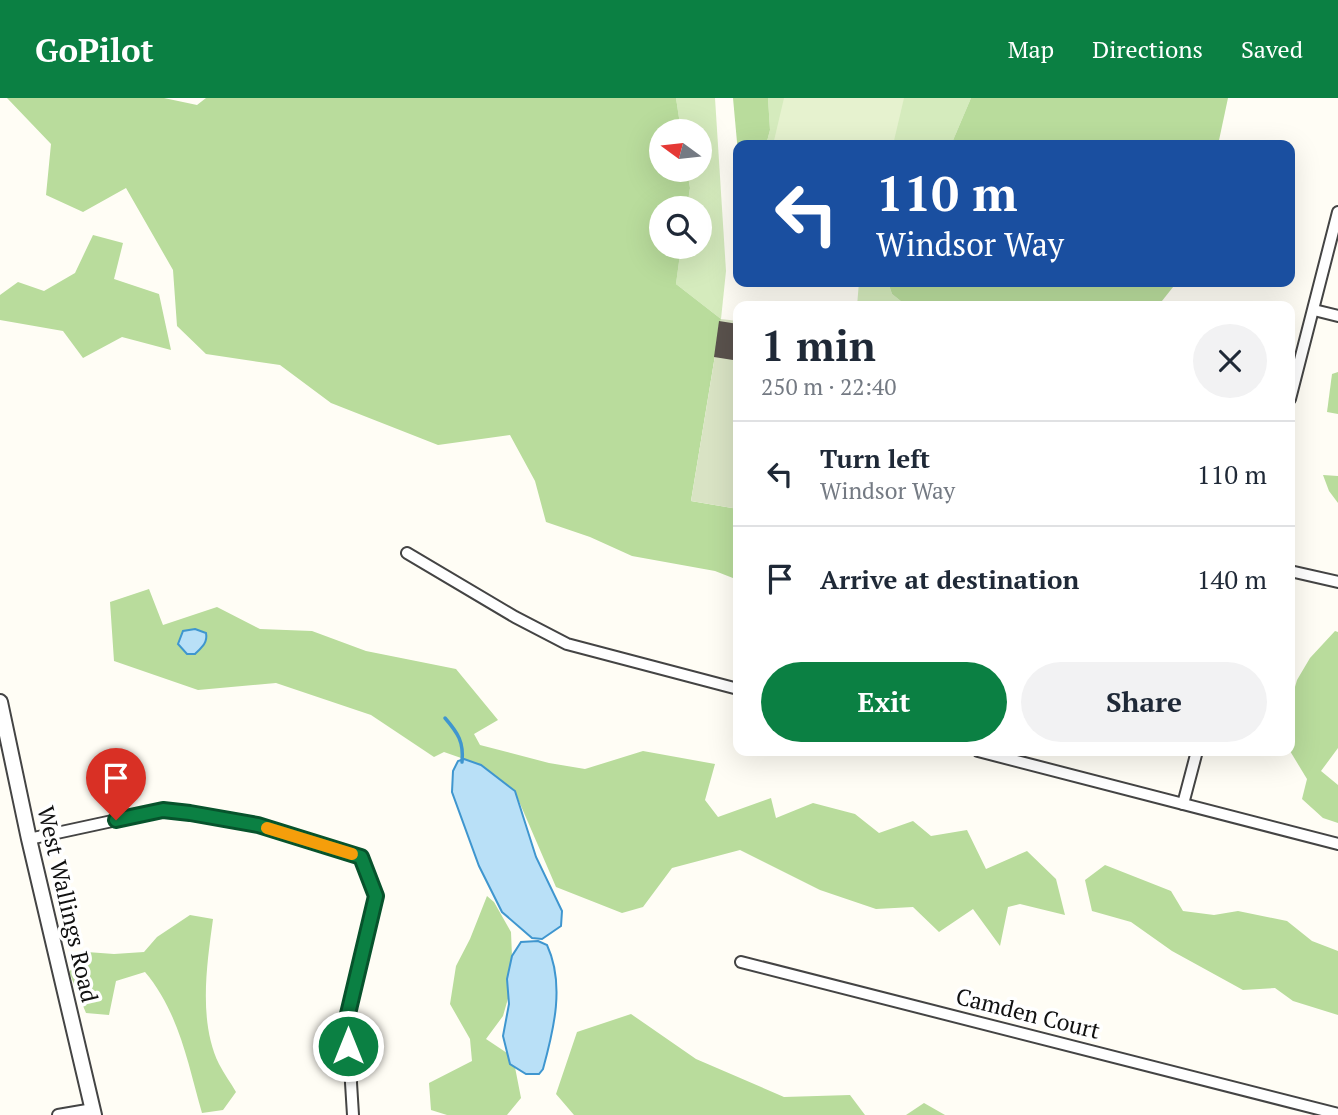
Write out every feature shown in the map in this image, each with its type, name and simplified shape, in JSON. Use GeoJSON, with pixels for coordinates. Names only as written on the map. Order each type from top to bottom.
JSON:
{"type":"FeatureCollection","features":[{"type":"Feature","properties":{"kind":"street"},"geometry":{"type":"LineString","coordinates":[[1295,380],[1338,212]]}},
{"type":"Feature","properties":{"kind":"street"},"geometry":{"type":"LineString","coordinates":[[1314,310],[1338,316]]}},
{"type":"Feature","properties":{"kind":"street"},"geometry":{"type":"LineString","coordinates":[[407,553],[515,617],[567,644],[733,688]]}},
{"type":"Feature","properties":{"kind":"street"},"geometry":{"type":"LineString","coordinates":[[1295,572],[1338,582]]}},
{"type":"Feature","properties":{"kind":"street","name":"West Wallings Road"},"geometry":{"type":"LineString","coordinates":[[0,702],[29,839],[94,1112]]}},
{"type":"Feature","properties":{"kind":"street"},"geometry":{"type":"LineString","coordinates":[[997,756],[1338,844]]}},
{"type":"Feature","properties":{"kind":"street"},"geometry":{"type":"LineString","coordinates":[[1183,804],[1196,756]]}},
{"type":"Feature","properties":{"kind":"street"},"geometry":{"type":"LineString","coordinates":[[29,839],[163,810],[258,825],[361,857],[376,896],[347,1018],[353,1115]]}},
{"type":"Feature","properties":{"kind":"street","name":"Camden Court"},"geometry":{"type":"LineString","coordinates":[[741,962],[1304,1110],[1338,1114]]}},
{"type":"Feature","properties":{"kind":"street"},"geometry":{"type":"LineString","coordinates":[[58,1115],[94,1112]]}},
{"type":"Feature","properties":{"kind":"green space"},"geometry":{"type":"Polygon","coordinates":[[[7,98],[164,98],[197,105],[206,98],[676,98],[679,119],[649,119],[649,182],[689,182],[689,196],[649,196],[649,259],[679,259],[676,284],[721,319],[691,501],[733,508],[733,578],[715,571],[632,556],[590,537],[546,522],[535,481],[510,435],[438,445],[331,403],[280,365],[206,354],[177,326],[173,270],[126,188],[83,212],[46,195],[51,144],[7,98]]]}},
{"type":"Feature","properties":{"kind":"green space"},"geometry":{"type":"Polygon","coordinates":[[[676,98],[715,98],[726,271],[721,319],[676,284],[679,259],[712,259],[712,196],[689,196],[689,182],[712,182],[712,119],[679,119],[676,98]]]}},
{"type":"Feature","properties":{"kind":"green space"},"geometry":{"type":"Polygon","coordinates":[[[733,98],[768,98],[770,130],[767,140],[737,140],[733,98]]]}},
{"type":"Feature","properties":{"kind":"green space"},"geometry":{"type":"Polygon","coordinates":[[[768,98],[971,98],[953,140],[767,140],[770,130],[768,98]]]}},
{"type":"Feature","properties":{"kind":"green space"},"geometry":{"type":"Polygon","coordinates":[[[784,98],[904,98],[894,140],[774,140],[784,98]]]}},
{"type":"Feature","properties":{"kind":"green space"},"geometry":{"type":"Polygon","coordinates":[[[971,98],[1228,98],[1219,140],[953,140],[971,98]]]}},
{"type":"Feature","properties":{"kind":"green space"},"geometry":{"type":"Polygon","coordinates":[[[93,235],[123,243],[114,279],[159,294],[171,350],[122,337],[83,358],[63,331],[0,320],[0,295],[18,282],[44,291],[75,273],[93,235]]]}},
{"type":"Feature","properties":{"kind":"green space"},"geometry":{"type":"Polygon","coordinates":[[[859,287],[890,287],[892,294],[901,301],[857,301],[859,287]]]}},
{"type":"Feature","properties":{"kind":"green space"},"geometry":{"type":"Polygon","coordinates":[[[890,287],[1173,287],[1162,301],[901,301],[892,294],[890,287]]]}},
{"type":"Feature","properties":{"kind":"green space"},"geometry":{"type":"Polygon","coordinates":[[[721,319],[733,320],[733,508],[691,501],[721,319]]]}},
{"type":"Feature","properties":{"kind":"green space"},"geometry":{"type":"Polygon","coordinates":[[[1338,372],[1338,414],[1327,412],[1332,374],[1338,372]]]}},
{"type":"Feature","properties":{"kind":"green space"},"geometry":{"type":"Polygon","coordinates":[[[1323,475],[1338,476],[1338,503],[1329,491],[1323,475]]]}},
{"type":"Feature","properties":{"kind":"green space"},"geometry":{"type":"Polygon","coordinates":[[[149,589],[163,625],[217,607],[260,629],[312,631],[366,651],[456,669],[498,720],[474,734],[480,745],[549,763],[585,769],[643,751],[715,764],[705,800],[718,817],[771,798],[776,818],[813,803],[855,814],[879,833],[913,821],[931,836],[967,830],[986,869],[1027,851],[1056,879],[1065,915],[1020,904],[1008,907],[1000,946],[973,909],[939,932],[913,907],[876,909],[820,890],[740,850],[672,868],[643,907],[622,913],[556,887],[515,792],[481,765],[444,752],[434,757],[371,715],[276,683],[198,690],[114,661],[110,602],[149,589]]]}},
{"type":"Feature","properties":{"kind":"green space"},"geometry":{"type":"Polygon","coordinates":[[[1335,631],[1338,632],[1338,748],[1321,771],[1338,785],[1338,823],[1323,818],[1302,799],[1307,779],[1293,756],[1295,687],[1310,658],[1335,631]]]}},
{"type":"Feature","properties":{"kind":"green space"},"geometry":{"type":"Polygon","coordinates":[[[1105,865],[1171,891],[1183,911],[1214,915],[1238,911],[1287,921],[1312,941],[1338,951],[1338,1015],[1293,1001],[1275,988],[1243,990],[1172,951],[1131,922],[1092,911],[1085,880],[1105,865]]]}},
{"type":"Feature","properties":{"kind":"green space"},"geometry":{"type":"Polygon","coordinates":[[[487,896],[494,902],[511,932],[513,981],[503,1016],[486,1039],[513,1057],[521,1098],[507,1115],[447,1115],[431,1110],[429,1083],[472,1061],[470,1039],[450,1004],[456,966],[487,896]]]}},
{"type":"Feature","properties":{"kind":"green space"},"geometry":{"type":"Polygon","coordinates":[[[190,915],[213,919],[206,992],[208,1030],[219,1064],[236,1092],[223,1110],[202,1113],[174,1021],[157,988],[145,972],[116,981],[109,1015],[86,1013],[69,972],[87,952],[144,952],[157,937],[190,915]]]}},
{"type":"Feature","properties":{"kind":"green space"},"geometry":{"type":"Polygon","coordinates":[[[631,1014],[696,1059],[784,1097],[850,1095],[865,1115],[574,1115],[556,1094],[577,1032],[631,1014]]]}},
{"type":"Feature","properties":{"kind":"green space"},"geometry":{"type":"Polygon","coordinates":[[[924,1103],[945,1115],[906,1115],[924,1103]]]}},
{"type":"Feature","properties":{"kind":"water"},"geometry":{"type":"Polygon","coordinates":[[[195,629],[206,633],[206,640],[195,654],[187,654],[178,644],[183,631],[195,629]]]}},
{"type":"Feature","properties":{"kind":"water"},"geometry":{"type":"Polygon","coordinates":[[[464,759],[481,765],[515,791],[536,857],[562,911],[561,926],[542,939],[532,938],[502,912],[479,866],[452,792],[453,771],[458,761],[464,759]]]}},
{"type":"Feature","properties":{"kind":"water"},"geometry":{"type":"Polygon","coordinates":[[[538,941],[547,945],[552,960],[556,975],[556,1007],[543,1069],[539,1074],[526,1074],[510,1064],[503,1036],[509,1004],[507,979],[512,956],[521,942],[538,941]]]}},
{"type":"Feature","properties":{"kind":"building"},"geometry":{"type":"Polygon","coordinates":[[[719,321],[733,323],[733,360],[714,357],[719,321]]]}},
{"type":"Feature","properties":{"kind":"waterway"},"geometry":{"type":"LineString","coordinates":[[445,718],[459,738],[462,762]]}},
{"type":"Feature","properties":{"kind":"slow traffic"},"geometry":{"type":"LineString","coordinates":[[267,828],[352,854]]}},
{"type":"Feature","properties":{"kind":"route"},"geometry":{"type":"LineString","coordinates":[[116,820],[163,810],[190,813],[258,825],[361,857],[376,896],[347,1018],[348,1046]]}}]}
